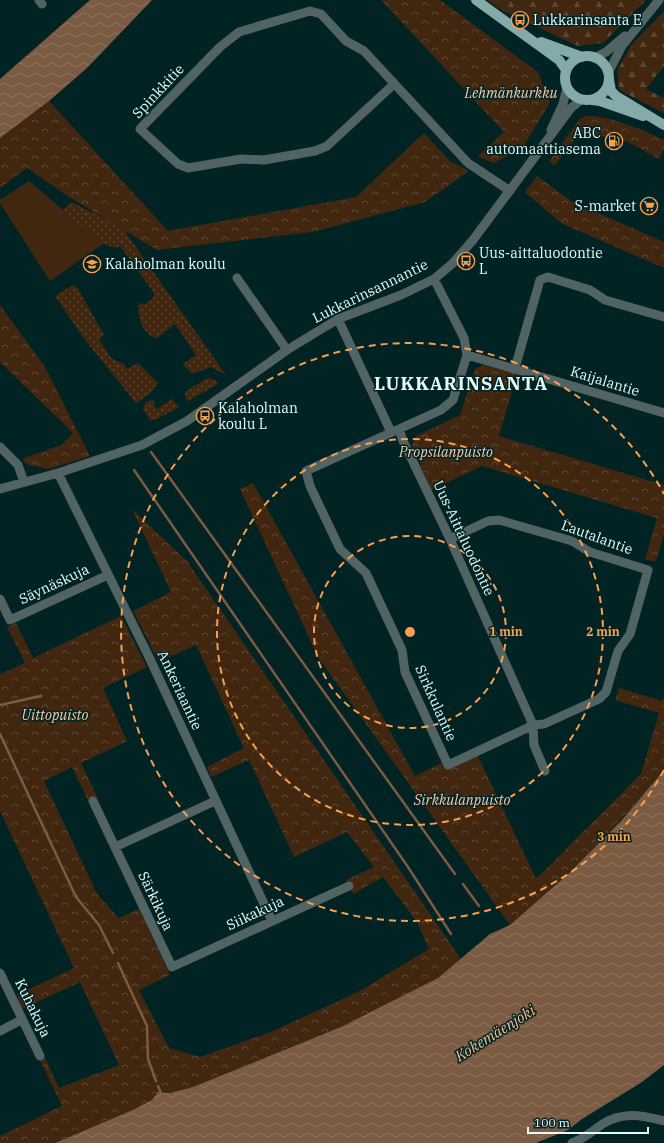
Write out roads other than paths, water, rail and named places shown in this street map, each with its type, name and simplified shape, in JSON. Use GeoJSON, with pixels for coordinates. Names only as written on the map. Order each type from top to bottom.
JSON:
{"type":"FeatureCollection","features":[{"type":"Feature","properties":{"kind":"main road"},"geometry":{"type":"LineString","coordinates":[[476,0],[559,60],[566,70]]}},
{"type":"Feature","properties":{"kind":"main road"},"geometry":{"type":"LineString","coordinates":[[525,34],[565,52],[582,57],[594,58],[604,65],[611,91],[616,96],[663,124]]}},
{"type":"Feature","properties":{"kind":"main road"},"geometry":{"type":"LineString","coordinates":[[582,57],[573,62],[566,70],[565,81],[572,95],[581,100],[600,101],[663,124]]}},
{"type":"Feature","properties":{"kind":"main road"},"geometry":{"type":"LineString","coordinates":[[592,100],[603,93],[608,76]]}},
{"type":"Feature","properties":{"kind":"street"},"geometry":{"type":"LineString","coordinates":[[608,76],[612,62],[636,27],[659,0]]}},
{"type":"Feature","properties":{"kind":"street","name":"Spinkkitie"},"geometry":{"type":"LineString","coordinates":[[394,84],[327,146],[308,153],[264,160],[241,159],[188,168],[178,164],[140,129],[220,47],[239,32],[310,11],[321,14],[346,41],[364,50],[468,163],[510,191]]}},
{"type":"Feature","properties":{"kind":"street"},"geometry":{"type":"LineString","coordinates":[[594,58],[606,52],[636,27]]}},
{"type":"Feature","properties":{"kind":"street","name":"Lukkarinsannantie"},"geometry":{"type":"LineString","coordinates":[[540,151],[563,104],[567,87]]}},
{"type":"Feature","properties":{"kind":"street","name":"Lukkarinsannantie"},"geometry":{"type":"LineString","coordinates":[[0,489],[94,462],[142,445],[186,422],[287,350],[338,319],[401,294],[434,278],[452,264],[510,191],[571,108],[581,100]]}},
{"type":"Feature","properties":{"kind":"street"},"geometry":{"type":"LineString","coordinates":[[515,368],[540,280],[548,277],[590,290],[605,300],[664,317]]}},
{"type":"Feature","properties":{"kind":"street"},"geometry":{"type":"LineString","coordinates":[[237,278],[287,350]]}},
{"type":"Feature","properties":{"kind":"street"},"geometry":{"type":"LineString","coordinates":[[395,430],[441,410],[452,400],[467,355],[464,338],[434,278]]}},
{"type":"Feature","properties":{"kind":"street","name":"Uus-Aittaluodontie"},"geometry":{"type":"LineString","coordinates":[[338,319],[395,430],[403,441],[450,539],[533,725],[534,745],[544,771]]}},
{"type":"Feature","properties":{"kind":"street","name":"Kaijalantie"},"geometry":{"type":"LineString","coordinates":[[467,355],[664,413]]}},
{"type":"Feature","properties":{"kind":"street","name":"Sirkkulantie"},"geometry":{"type":"LineString","coordinates":[[395,430],[306,471],[310,486],[340,549],[366,573],[402,650],[405,672],[448,765],[533,725]]}},
{"type":"Feature","properties":{"kind":"street"},"geometry":{"type":"LineString","coordinates":[[0,447],[18,465],[24,482]]}},
{"type":"Feature","properties":{"kind":"street","name":"Ankeriaantie"},"geometry":{"type":"LineString","coordinates":[[58,473],[149,657],[272,921]]}},
{"type":"Feature","properties":{"kind":"street","name":"Lautalantie"},"geometry":{"type":"LineString","coordinates":[[450,539],[488,521],[499,520],[572,541],[590,552],[648,570],[630,634],[618,651],[606,692],[598,699],[558,718],[544,724],[533,725]]}},
{"type":"Feature","properties":{"kind":"street","name":"Säynäskuja"},"geometry":{"type":"LineString","coordinates":[[0,599],[10,620],[108,575]]}},
{"type":"Feature","properties":{"kind":"street","name":"Särkikuja"},"geometry":{"type":"LineString","coordinates":[[93,801],[172,967]]}},
{"type":"Feature","properties":{"kind":"street"},"geometry":{"type":"LineString","coordinates":[[115,847],[215,801]]}},
{"type":"Feature","properties":{"kind":"street","name":"Siikakuja"},"geometry":{"type":"LineString","coordinates":[[172,967],[350,886]]}},
{"type":"Feature","properties":{"kind":"street","name":"Kuhakuja"},"geometry":{"type":"LineString","coordinates":[[0,973],[21,1020],[40,1056]]}},
{"type":"Feature","properties":{"kind":"street"},"geometry":{"type":"LineString","coordinates":[[0,1031],[21,1020]]}},
{"type":"Feature","properties":{"kind":"street"},"geometry":{"type":"LineString","coordinates":[[572,1143],[583,1141],[613,1118],[621,1116],[647,1117],[664,1121]]}},
{"type":"Feature","properties":{"kind":"water"},"geometry":{"type":"Polygon","coordinates":[[[90,0],[152,0],[87,68],[49,101],[0,138],[0,79],[90,0]]]}},
{"type":"Feature","properties":{"kind":"water","name":"Kokemäenjoki"},"geometry":{"type":"Polygon","coordinates":[[[664,770],[664,1065],[642,1082],[582,1119],[568,1130],[536,1143],[55,1143],[135,1109],[152,1100],[158,1092],[170,1093],[193,1087],[343,1026],[438,978],[490,934],[510,925],[567,875],[621,821],[664,770]]]}},
{"type":"Feature","properties":{"kind":"waterway"},"geometry":{"type":"LineString","coordinates":[[151,452],[455,874]]}},
{"type":"Feature","properties":{"kind":"waterway"},"geometry":{"type":"LineString","coordinates":[[134,470],[408,867],[451,934]]}},
{"type":"Feature","properties":{"kind":"waterway"},"geometry":{"type":"LineString","coordinates":[[0,705],[41,696]]}},
{"type":"Feature","properties":{"kind":"waterway"},"geometry":{"type":"LineString","coordinates":[[0,734],[76,897],[99,925],[113,953]]}},
{"type":"Feature","properties":{"kind":"waterway"},"geometry":{"type":"LineString","coordinates":[[463,884],[479,906]]}},
{"type":"Feature","properties":{"kind":"waterway"},"geometry":{"type":"LineString","coordinates":[[118,963],[147,1026],[148,1059],[156,1081]]}},
{"type":"Feature","properties":{"kind":"waterway"},"geometry":{"type":"LineString","coordinates":[[158,1086],[161,1093]]}},
{"type":"Feature","properties":{"kind":"place","name":"Lukkarinsanta E"},"geometry":{"type":"Point","coordinates":[520,20]}},
{"type":"Feature","properties":{"kind":"place","name":"ABC automaattiasema"},"geometry":{"type":"Point","coordinates":[614,141]}},
{"type":"Feature","properties":{"kind":"place","name":"S-market"},"geometry":{"type":"Point","coordinates":[649,206]}},
{"type":"Feature","properties":{"kind":"place","name":"Uus-aittaluodontie L"},"geometry":{"type":"Point","coordinates":[466,261]}},
{"type":"Feature","properties":{"kind":"place","name":"Kalaholman koulu"},"geometry":{"type":"Point","coordinates":[92,264]}},
{"type":"Feature","properties":{"kind":"place","name":"Kalaholman koulu L"},"geometry":{"type":"Point","coordinates":[205,416]}},
{"type":"Feature","properties":{"kind":"district","name":"LUKKARINSANTA"},"geometry":{"type":"Point","coordinates":[461,383]}},
{"type":"Feature","properties":{"kind":"park label","name":"Lehmänkurkku"},"geometry":{"type":"Point","coordinates":[511,93]}},
{"type":"Feature","properties":{"kind":"park label","name":"Propsilanpuisto"},"geometry":{"type":"Point","coordinates":[446,452]}},
{"type":"Feature","properties":{"kind":"park label","name":"Uittopuisto"},"geometry":{"type":"Point","coordinates":[55,715]}},
{"type":"Feature","properties":{"kind":"park label","name":"Sirkkulanpuisto"},"geometry":{"type":"Point","coordinates":[462,800]}}]}
